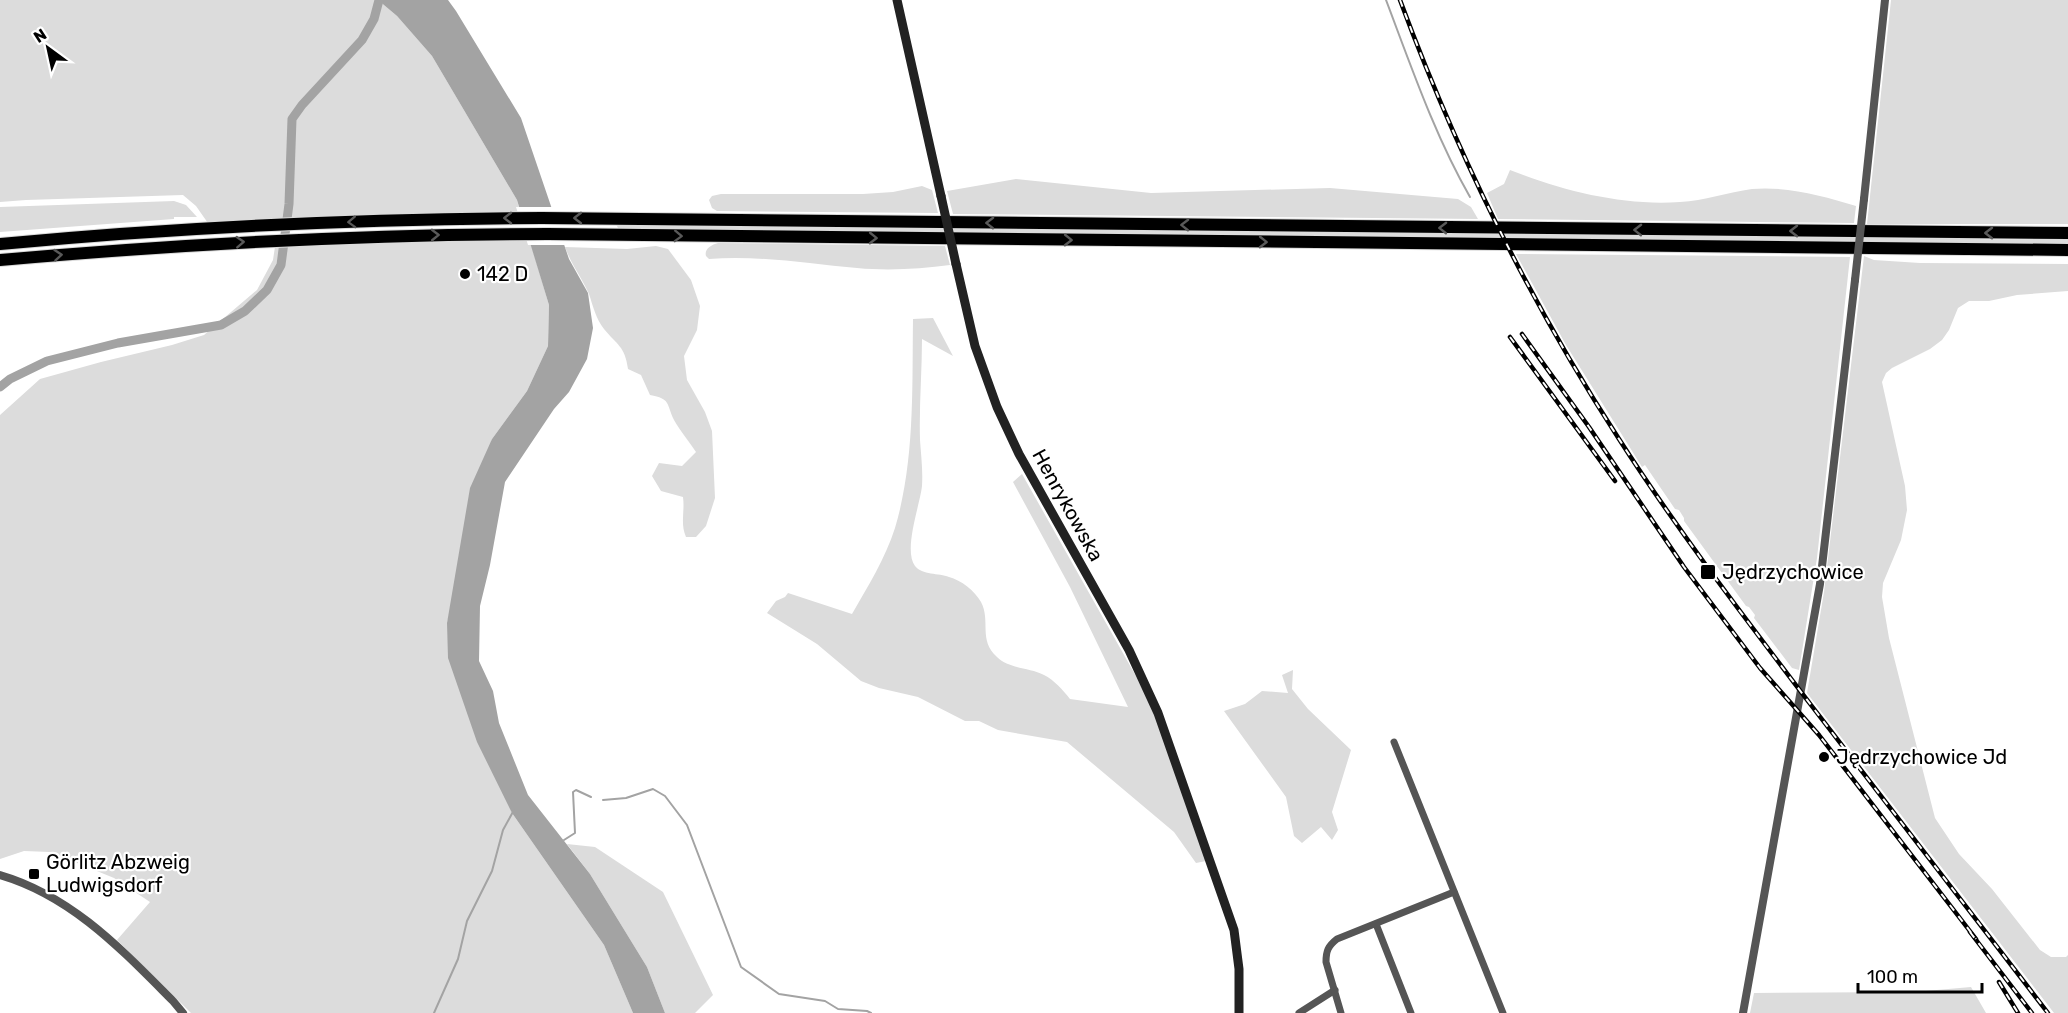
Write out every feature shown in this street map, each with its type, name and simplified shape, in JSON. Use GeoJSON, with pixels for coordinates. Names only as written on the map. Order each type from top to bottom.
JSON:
{"type":"FeatureCollection","features":[{"type":"Feature","properties":{"kind":"highway"},"geometry":{"type":"LineString","coordinates":[[0,244],[177,230],[346,222],[542,218],[2048,234],[2068,232]]}},
{"type":"Feature","properties":{"kind":"highway"},"geometry":{"type":"LineString","coordinates":[[0,260],[181,245],[367,237],[548,234],[2068,250]]}},
{"type":"Feature","properties":{"kind":"main road","name":"Henrykowska"},"geometry":{"type":"LineString","coordinates":[[897,0],[975,346],[997,407],[1019,454],[1129,650],[1158,713],[1234,930],[1239,969],[1239,1013]]}},
{"type":"Feature","properties":{"kind":"street"},"geometry":{"type":"LineString","coordinates":[[1743,1013],[1818,594],[1885,0]]}},
{"type":"Feature","properties":{"kind":"street"},"geometry":{"type":"LineString","coordinates":[[1394,742],[1503,1013]]}},
{"type":"Feature","properties":{"kind":"street"},"geometry":{"type":"LineString","coordinates":[[0,875],[24,882],[61,902],[96,926],[165,992],[183,1013]]}},
{"type":"Feature","properties":{"kind":"street"},"geometry":{"type":"LineString","coordinates":[[1341,1013],[1326,962],[1328,948],[1337,939],[1454,892]]}},
{"type":"Feature","properties":{"kind":"street"},"geometry":{"type":"LineString","coordinates":[[1376,924],[1412,1013]]}},
{"type":"Feature","properties":{"kind":"street"},"geometry":{"type":"LineString","coordinates":[[1299,1013],[1335,990]]}},
{"type":"Feature","properties":{"kind":"shaded area"},"geometry":{"type":"Polygon","coordinates":[[[0,0],[378,0],[397,16],[432,56],[517,200],[522,218],[210,226],[196,206],[183,195],[0,202],[0,0]]]}},
{"type":"Feature","properties":{"kind":"shaded area"},"geometry":{"type":"Polygon","coordinates":[[[378,0],[448,0],[456,11],[521,118],[569,259],[588,293],[593,328],[587,359],[569,392],[554,409],[505,482],[480,606],[479,661],[493,691],[499,723],[528,795],[590,874],[647,967],[665,1013],[633,1013],[604,945],[512,813],[477,742],[448,658],[447,623],[470,488],[492,439],[527,391],[548,346],[549,305],[517,200],[432,56],[397,16],[378,0]]]}},
{"type":"Feature","properties":{"kind":"shaded area"},"geometry":{"type":"Polygon","coordinates":[[[1891,0],[2068,0],[2068,224],[1867,224],[1891,0]]]}},
{"type":"Feature","properties":{"kind":"shaded area"},"geometry":{"type":"Polygon","coordinates":[[[1510,170],[1572,190],[1636,202],[1689,201],[1765,188],[1792,190],[1856,206],[1854,223],[1498,219],[1487,193],[1504,184],[1510,170]]]}},
{"type":"Feature","properties":{"kind":"shaded area"},"geometry":{"type":"Polygon","coordinates":[[[1016,179],[1151,193],[1330,188],[1458,199],[1471,207],[1478,219],[953,214],[947,191],[1016,179]]]}},
{"type":"Feature","properties":{"kind":"shaded area"},"geometry":{"type":"Polygon","coordinates":[[[922,186],[932,190],[938,213],[717,211],[712,208],[709,200],[712,196],[721,194],[863,194],[893,192],[922,186]]]}},
{"type":"Feature","properties":{"kind":"shaded area"},"geometry":{"type":"Polygon","coordinates":[[[174,201],[186,205],[197,217],[0,232],[0,207],[174,201]]]}},
{"type":"Feature","properties":{"kind":"shaded area"},"geometry":{"type":"Polygon","coordinates":[[[616,224],[2068,240],[2068,244],[654,229],[618,228],[616,224]]]}},
{"type":"Feature","properties":{"kind":"shaded area"},"geometry":{"type":"Polygon","coordinates":[[[528,234],[549,305],[548,346],[527,391],[492,439],[447,623],[512,813],[604,945],[633,1013],[191,1013],[117,940],[150,902],[114,878],[50,852],[24,851],[0,859],[0,415],[40,379],[204,335],[257,290],[273,260],[276,240],[528,234]]]}},
{"type":"Feature","properties":{"kind":"shaded area"},"geometry":{"type":"Polygon","coordinates":[[[718,243],[945,246],[950,265],[880,269],[765,259],[709,259],[706,256],[707,249],[718,243]]]}},
{"type":"Feature","properties":{"kind":"shaded area"},"geometry":{"type":"Polygon","coordinates":[[[656,246],[668,249],[691,280],[700,306],[697,330],[684,356],[687,380],[705,412],[712,431],[715,498],[706,526],[696,537],[686,537],[684,532],[683,497],[661,491],[652,476],[659,463],[682,466],[696,452],[676,424],[665,400],[650,395],[641,375],[628,369],[623,350],[599,321],[589,294],[565,247],[627,249],[656,246]]]}},
{"type":"Feature","properties":{"kind":"shaded area"},"geometry":{"type":"Polygon","coordinates":[[[1516,254],[1850,257],[1817,558],[1799,670],[1792,668],[1684,521],[1679,510],[1675,509],[1645,465],[1642,467],[1566,345],[1516,254]]]}},
{"type":"Feature","properties":{"kind":"shaded area"},"geometry":{"type":"Polygon","coordinates":[[[1864,256],[1874,260],[1920,263],[2068,264],[2068,291],[2017,295],[1989,301],[1969,301],[1958,308],[1942,340],[1886,373],[1882,382],[1905,486],[1907,510],[1901,540],[1883,583],[1882,597],[1889,638],[1935,818],[1959,854],[1992,889],[2040,950],[2051,957],[2068,955],[2068,1013],[2054,1013],[1807,693],[1824,592],[1864,256]]]}},
{"type":"Feature","properties":{"kind":"shaded area"},"geometry":{"type":"Polygon","coordinates":[[[933,318],[953,356],[922,339],[920,440],[922,486],[911,539],[912,559],[915,566],[922,571],[958,581],[975,594],[984,609],[988,644],[991,651],[1002,661],[1044,675],[1070,699],[1128,707],[1070,587],[1013,482],[1022,474],[1137,678],[1155,715],[1206,861],[1196,863],[1174,832],[1067,742],[998,730],[979,721],[965,721],[918,697],[879,688],[861,681],[817,644],[767,613],[776,601],[788,593],[852,614],[870,583],[895,528],[906,477],[911,424],[913,319],[933,318]]]}},
{"type":"Feature","properties":{"kind":"shaded area"},"geometry":{"type":"Polygon","coordinates":[[[1293,670],[1292,689],[1308,709],[1351,750],[1332,812],[1338,830],[1332,840],[1321,827],[1302,843],[1294,836],[1286,797],[1224,711],[1245,704],[1262,691],[1288,693],[1282,675],[1293,670]]]}},
{"type":"Feature","properties":{"kind":"shaded area"},"geometry":{"type":"Polygon","coordinates":[[[567,844],[595,847],[663,892],[713,995],[695,1013],[665,1013],[647,967],[590,874],[567,844]]]}},
{"type":"Feature","properties":{"kind":"shaded area"},"geometry":{"type":"Polygon","coordinates":[[[1971,987],[1986,1013],[1750,1013],[1754,993],[1914,992],[1971,987]]]}},
{"type":"Feature","properties":{"kind":"pier"},"geometry":{"type":"Polygon","coordinates":[[[516,207],[554,207],[567,245],[528,245],[516,207]]]}},
{"type":"Feature","properties":{"kind":"waterway"},"geometry":{"type":"LineString","coordinates":[[0,387],[10,379],[47,361],[118,343],[221,325],[245,311],[267,290],[281,265],[289,204],[292,119],[302,105],[362,40],[374,19],[379,0]]}},
{"type":"Feature","properties":{"kind":"waterway"},"geometry":{"type":"LineString","coordinates":[[1386,0],[1435,125],[1470,197]]}},
{"type":"Feature","properties":{"kind":"waterway"},"geometry":{"type":"LineString","coordinates":[[603,800],[626,798],[653,789],[665,796],[687,825],[741,967],[779,994],[825,1001],[838,1009],[871,1013]]}},
{"type":"Feature","properties":{"kind":"waterway"},"geometry":{"type":"LineString","coordinates":[[564,840],[575,833],[573,792],[576,790],[591,797]]}},
{"type":"Feature","properties":{"kind":"waterway"},"geometry":{"type":"LineString","coordinates":[[434,1013],[458,959],[467,921],[492,871],[503,830],[514,810]]}},
{"type":"Feature","properties":{"kind":"railway"},"geometry":{"type":"LineString","coordinates":[[1400,0],[1446,114],[1498,226],[1555,334],[1619,439],[1688,541],[1737,607],[2048,1013]]}},
{"type":"Feature","properties":{"kind":"railway"},"geometry":{"type":"LineString","coordinates":[[1522,334],[1589,427],[1684,567],[1760,668],[1819,735],[1976,939]]}},
{"type":"Feature","properties":{"kind":"railway"},"geometry":{"type":"LineString","coordinates":[[1510,337],[1615,481]]}},
{"type":"Feature","properties":{"kind":"railway"},"geometry":{"type":"LineString","coordinates":[[1970,932],[2032,1013]]}},
{"type":"Feature","properties":{"kind":"railway"},"geometry":{"type":"LineString","coordinates":[[1999,982],[2018,1013]]}},
{"type":"Feature","properties":{"kind":"place","name":"142 D"},"geometry":{"type":"Point","coordinates":[465,274]}},
{"type":"Feature","properties":{"kind":"place","name":"Jędrzychowice"},"geometry":{"type":"Point","coordinates":[1708,572]}},
{"type":"Feature","properties":{"kind":"place","name":"Jędrzychowice Jd"},"geometry":{"type":"Point","coordinates":[1824,757]}},
{"type":"Feature","properties":{"kind":"place","name":"Görlitz Abzweig Ludwigsdorf"},"geometry":{"type":"Point","coordinates":[34,874]}}]}
